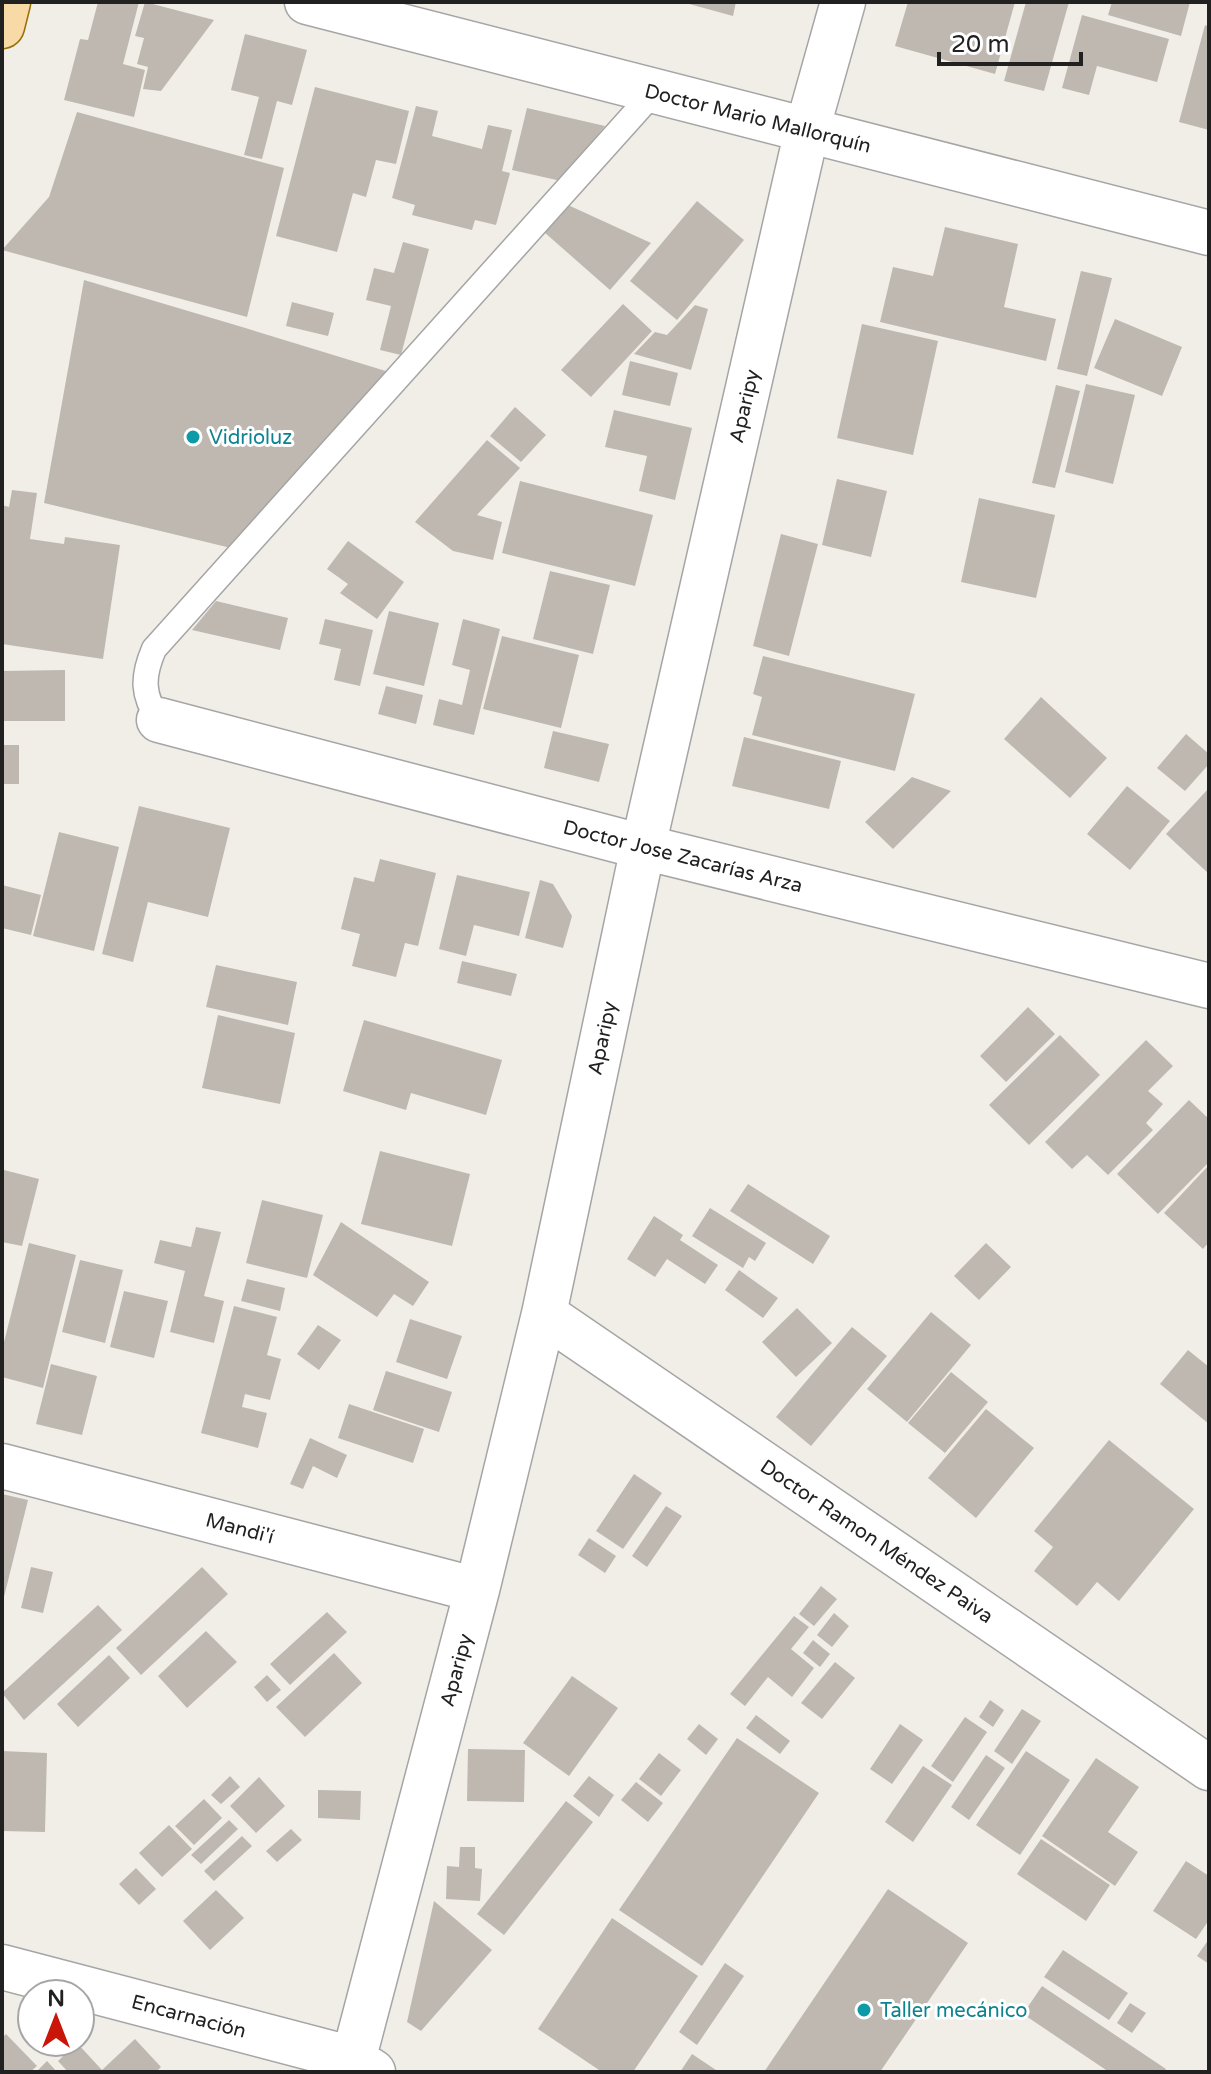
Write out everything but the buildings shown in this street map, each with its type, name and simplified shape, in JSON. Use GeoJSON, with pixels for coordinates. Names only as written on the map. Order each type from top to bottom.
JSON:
{"type":"FeatureCollection","features":[{"type":"Feature","properties":{"kind":"main road"},"geometry":{"type":"LineString","coordinates":[[2,26],[8,2]]}},
{"type":"Feature","properties":{"kind":"street","name":"Doctor Mario Mallorquín"},"geometry":{"type":"LineString","coordinates":[[307,2],[1209,233]]}},
{"type":"Feature","properties":{"kind":"street","name":"Aparipy"},"geometry":{"type":"LineString","coordinates":[[359,2068],[544,1314],[643,847],[807,130],[843,2]]}},
{"type":"Feature","properties":{"kind":"street","name":"Doctor Jose Zacarías Arza"},"geometry":{"type":"LineString","coordinates":[[159,720],[643,847],[1209,986]]}},
{"type":"Feature","properties":{"kind":"street","name":"Doctor Ramon Méndez Paiva"},"geometry":{"type":"LineString","coordinates":[[544,1314],[1209,1768]]}},
{"type":"Feature","properties":{"kind":"street","name":"Mandi'í"},"geometry":{"type":"LineString","coordinates":[[2,1466],[477,1590]]}},
{"type":"Feature","properties":{"kind":"street","name":"Encarnación"},"geometry":{"type":"LineString","coordinates":[[2,1967],[359,2068]]}},
{"type":"Feature","properties":{"kind":"lane"},"geometry":{"type":"LineString","coordinates":[[159,720],[145,700],[144,672],[154,649],[654,92]]}},
{"type":"Feature","properties":{"kind":"place","name":"Vidrioluz"},"geometry":{"type":"Point","coordinates":[193,437]}},
{"type":"Feature","properties":{"kind":"place","name":"Taller mecánico"},"geometry":{"type":"Point","coordinates":[864,2010]}}]}
